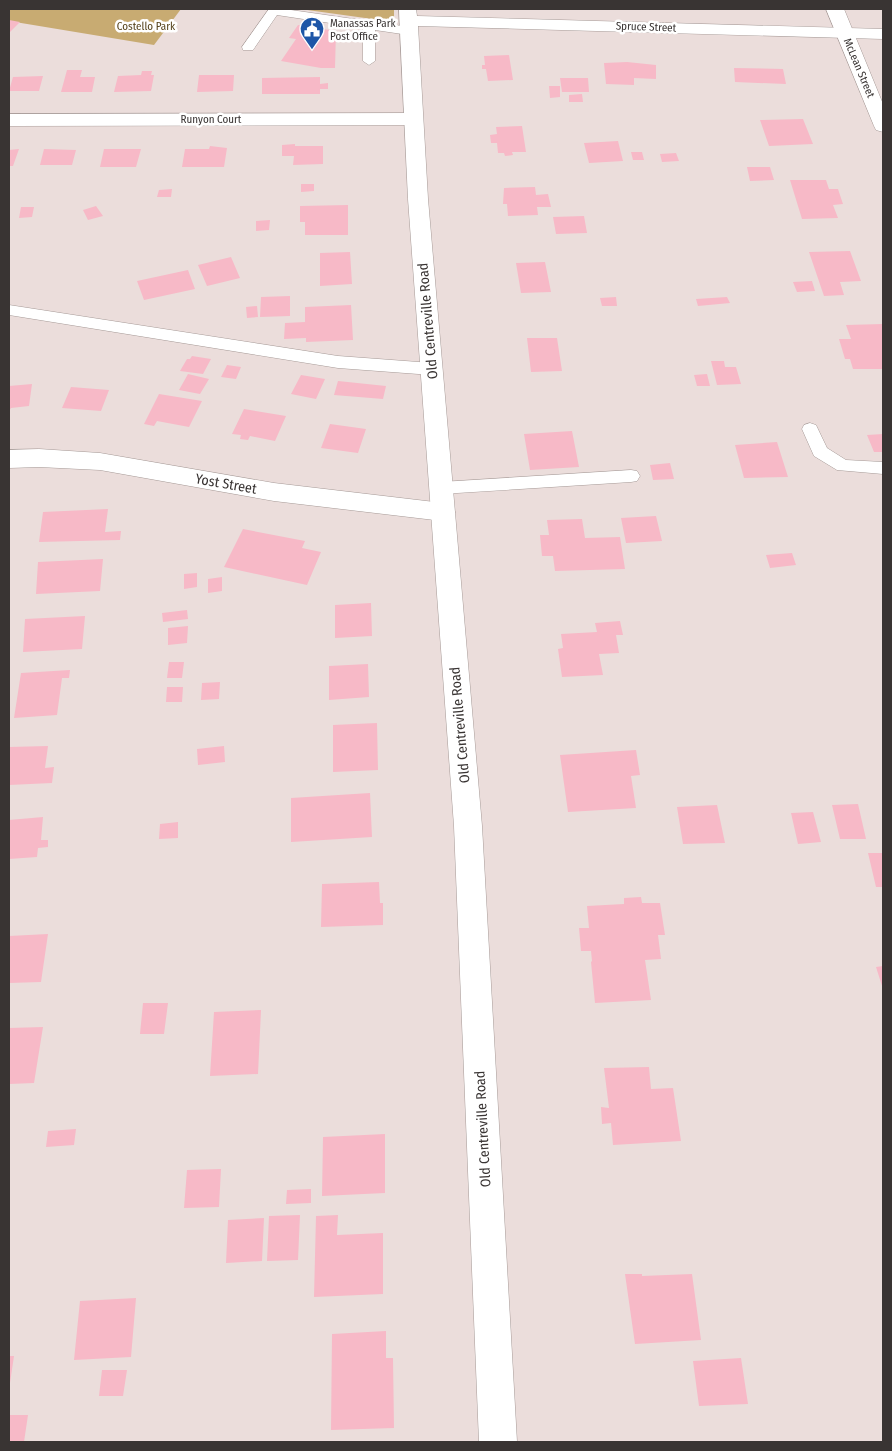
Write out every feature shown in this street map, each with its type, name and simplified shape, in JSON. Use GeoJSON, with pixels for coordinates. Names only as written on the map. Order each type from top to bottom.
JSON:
{"type":"FeatureCollection","features":[{"type":"Feature","properties":{"kind":"street","name":"McLean Street"},"geometry":{"type":"LineString","coordinates":[[835,9],[883,126]]}},
{"type":"Feature","properties":{"kind":"street","name":"Spruce Street"},"geometry":{"type":"LineString","coordinates":[[406,16],[883,34]]}},
{"type":"Feature","properties":{"kind":"street","name":"Old Centreville Road"},"geometry":{"type":"LineString","coordinates":[[406,16],[468,826],[498,1442]]}},
{"type":"Feature","properties":{"kind":"street","name":"Runyon Court"},"geometry":{"type":"LineString","coordinates":[[9,120],[413,119]]}},
{"type":"Feature","properties":{"kind":"street","name":"Yost Street"},"geometry":{"type":"LineString","coordinates":[[9,459],[40,457],[87,460],[281,493],[442,500]]}},
{"type":"Feature","properties":{"kind":"lane"},"geometry":{"type":"LineString","coordinates":[[248,47],[274,11],[369,25],[406,16]]}},
{"type":"Feature","properties":{"kind":"lane"},"geometry":{"type":"LineString","coordinates":[[369,25],[369,61]]}},
{"type":"Feature","properties":{"kind":"lane"},"geometry":{"type":"LineString","coordinates":[[9,310],[338,362],[432,370]]}},
{"type":"Feature","properties":{"kind":"lane"},"geometry":{"type":"LineString","coordinates":[[810,429],[820,452],[842,466],[883,468]]}},
{"type":"Feature","properties":{"kind":"lane"},"geometry":{"type":"LineString","coordinates":[[442,500],[631,476]]}},
{"type":"Feature","properties":{"kind":"green space","name":"Costello Park"},"geometry":{"type":"Polygon","coordinates":[[[9,9],[181,9],[154,45],[9,21],[9,9]]]}},
{"type":"Feature","properties":{"kind":"green space"},"geometry":{"type":"Polygon","coordinates":[[[300,9],[394,9],[394,22],[300,9]]]}},
{"type":"Feature","properties":{"kind":"building"},"geometry":{"type":"Polygon","coordinates":[[[9,20],[20,22],[9,33],[9,20]]]}},
{"type":"Feature","properties":{"kind":"building","name":"Manassas Park Post Office"},"geometry":{"type":"Polygon","coordinates":[[[298,25],[336,31],[335,68],[321,68],[281,61],[296,39],[289,38],[298,25]]]}},
{"type":"Feature","properties":{"kind":"building"},"geometry":{"type":"Polygon","coordinates":[[[509,55],[513,80],[488,81],[486,69],[482,69],[482,65],[485,65],[484,56],[509,55]]]}},
{"type":"Feature","properties":{"kind":"building"},"geometry":{"type":"Polygon","coordinates":[[[627,62],[656,65],[656,79],[634,78],[634,85],[606,84],[604,63],[627,62]]]}},
{"type":"Feature","properties":{"kind":"building"},"geometry":{"type":"Polygon","coordinates":[[[734,68],[783,69],[786,84],[735,82],[734,68]]]}},
{"type":"Feature","properties":{"kind":"building"},"geometry":{"type":"Polygon","coordinates":[[[67,70],[82,70],[80,77],[95,77],[92,92],[61,92],[67,70]]]}},
{"type":"Feature","properties":{"kind":"building"},"geometry":{"type":"Polygon","coordinates":[[[142,71],[152,71],[151,75],[154,75],[151,91],[114,92],[118,76],[141,75],[142,71]]]}},
{"type":"Feature","properties":{"kind":"building"},"geometry":{"type":"Polygon","coordinates":[[[199,75],[234,75],[233,91],[197,92],[199,75]]]}},
{"type":"Feature","properties":{"kind":"building"},"geometry":{"type":"Polygon","coordinates":[[[43,76],[39,91],[9,91],[13,77],[43,76]]]}},
{"type":"Feature","properties":{"kind":"building"},"geometry":{"type":"Polygon","coordinates":[[[320,77],[320,84],[328,83],[328,89],[320,89],[320,94],[262,94],[262,78],[320,77]]]}},
{"type":"Feature","properties":{"kind":"building"},"geometry":{"type":"Polygon","coordinates":[[[560,78],[588,78],[589,92],[562,92],[560,78]]]}},
{"type":"Feature","properties":{"kind":"building"},"geometry":{"type":"Polygon","coordinates":[[[549,86],[560,86],[560,97],[550,98],[549,86]]]}},
{"type":"Feature","properties":{"kind":"building"},"geometry":{"type":"Polygon","coordinates":[[[582,94],[583,102],[569,102],[569,95],[582,94]]]}},
{"type":"Feature","properties":{"kind":"building"},"geometry":{"type":"Polygon","coordinates":[[[803,119],[813,144],[769,146],[760,120],[803,119]]]}},
{"type":"Feature","properties":{"kind":"building"},"geometry":{"type":"Polygon","coordinates":[[[522,126],[526,152],[512,152],[513,155],[505,156],[504,153],[498,153],[497,143],[491,143],[490,135],[497,134],[496,127],[522,126]]]}},
{"type":"Feature","properties":{"kind":"building"},"geometry":{"type":"Polygon","coordinates":[[[618,141],[623,161],[589,163],[584,143],[618,141]]]}},
{"type":"Feature","properties":{"kind":"building"},"geometry":{"type":"Polygon","coordinates":[[[295,144],[295,146],[323,146],[323,164],[293,165],[294,156],[282,156],[282,145],[295,144]]]}},
{"type":"Feature","properties":{"kind":"building"},"geometry":{"type":"Polygon","coordinates":[[[210,146],[227,148],[224,167],[182,167],[185,149],[209,149],[210,146]]]}},
{"type":"Feature","properties":{"kind":"building"},"geometry":{"type":"Polygon","coordinates":[[[19,149],[13,166],[9,166],[9,150],[19,149]]]}},
{"type":"Feature","properties":{"kind":"building"},"geometry":{"type":"Polygon","coordinates":[[[44,149],[76,150],[72,165],[40,165],[44,149]]]}},
{"type":"Feature","properties":{"kind":"building"},"geometry":{"type":"Polygon","coordinates":[[[104,149],[141,149],[136,167],[100,167],[104,149]]]}},
{"type":"Feature","properties":{"kind":"building"},"geometry":{"type":"Polygon","coordinates":[[[631,152],[642,152],[644,160],[633,160],[631,152]]]}},
{"type":"Feature","properties":{"kind":"building"},"geometry":{"type":"Polygon","coordinates":[[[676,153],[679,161],[662,162],[660,154],[676,153]]]}},
{"type":"Feature","properties":{"kind":"building"},"geometry":{"type":"Polygon","coordinates":[[[747,167],[770,167],[774,180],[750,181],[747,167]]]}},
{"type":"Feature","properties":{"kind":"building"},"geometry":{"type":"Polygon","coordinates":[[[790,180],[826,180],[829,189],[838,189],[843,204],[833,205],[838,218],[802,219],[790,180]]]}},
{"type":"Feature","properties":{"kind":"building"},"geometry":{"type":"Polygon","coordinates":[[[301,184],[314,184],[314,191],[301,192],[301,184]]]}},
{"type":"Feature","properties":{"kind":"building"},"geometry":{"type":"Polygon","coordinates":[[[535,187],[536,195],[548,194],[551,207],[537,207],[538,215],[508,216],[507,204],[503,204],[504,188],[535,187]]]}},
{"type":"Feature","properties":{"kind":"building"},"geometry":{"type":"Polygon","coordinates":[[[172,189],[171,197],[157,197],[159,190],[172,189]]]}},
{"type":"Feature","properties":{"kind":"building"},"geometry":{"type":"Polygon","coordinates":[[[348,205],[348,235],[305,235],[305,222],[300,222],[300,206],[348,205]]]}},
{"type":"Feature","properties":{"kind":"building"},"geometry":{"type":"Polygon","coordinates":[[[96,206],[103,216],[88,220],[83,210],[96,206]]]}},
{"type":"Feature","properties":{"kind":"building"},"geometry":{"type":"Polygon","coordinates":[[[21,207],[34,207],[32,217],[19,218],[21,207]]]}},
{"type":"Feature","properties":{"kind":"building"},"geometry":{"type":"Polygon","coordinates":[[[584,216],[587,233],[556,234],[553,217],[584,216]]]}},
{"type":"Feature","properties":{"kind":"building"},"geometry":{"type":"Polygon","coordinates":[[[270,220],[269,230],[256,231],[256,221],[270,220]]]}},
{"type":"Feature","properties":{"kind":"building"},"geometry":{"type":"Polygon","coordinates":[[[850,251],[861,281],[840,282],[844,295],[824,296],[809,252],[850,251]]]}},
{"type":"Feature","properties":{"kind":"building"},"geometry":{"type":"Polygon","coordinates":[[[350,252],[352,284],[320,286],[320,253],[350,252]]]}},
{"type":"Feature","properties":{"kind":"building"},"geometry":{"type":"Polygon","coordinates":[[[231,257],[240,278],[207,286],[198,265],[231,257]]]}},
{"type":"Feature","properties":{"kind":"building"},"geometry":{"type":"Polygon","coordinates":[[[545,262],[551,292],[521,293],[516,263],[545,262]]]}},
{"type":"Feature","properties":{"kind":"building"},"geometry":{"type":"Polygon","coordinates":[[[188,270],[195,289],[144,300],[137,281],[188,270]]]}},
{"type":"Feature","properties":{"kind":"building"},"geometry":{"type":"Polygon","coordinates":[[[812,281],[815,291],[797,292],[793,282],[812,281]]]}},
{"type":"Feature","properties":{"kind":"building"},"geometry":{"type":"Polygon","coordinates":[[[290,296],[290,316],[260,317],[261,297],[290,296]]]}},
{"type":"Feature","properties":{"kind":"building"},"geometry":{"type":"Polygon","coordinates":[[[616,297],[617,306],[602,306],[600,298],[616,297]]]}},
{"type":"Feature","properties":{"kind":"building"},"geometry":{"type":"Polygon","coordinates":[[[727,297],[730,303],[698,306],[696,299],[727,297]]]}},
{"type":"Feature","properties":{"kind":"building"},"geometry":{"type":"Polygon","coordinates":[[[351,305],[353,340],[306,342],[306,338],[284,339],[285,323],[305,322],[305,307],[351,305]]]}},
{"type":"Feature","properties":{"kind":"building"},"geometry":{"type":"Polygon","coordinates":[[[257,306],[258,317],[247,318],[246,307],[257,306]]]}},
{"type":"Feature","properties":{"kind":"building"},"geometry":{"type":"Polygon","coordinates":[[[883,324],[883,369],[853,369],[850,359],[845,359],[839,339],[851,339],[846,325],[883,324]]]}},
{"type":"Feature","properties":{"kind":"building"},"geometry":{"type":"Polygon","coordinates":[[[527,338],[557,338],[562,371],[531,372],[527,338]]]}},
{"type":"Feature","properties":{"kind":"building"},"geometry":{"type":"Polygon","coordinates":[[[192,356],[211,359],[203,374],[180,371],[187,359],[190,359],[192,356]]]}},
{"type":"Feature","properties":{"kind":"building"},"geometry":{"type":"Polygon","coordinates":[[[711,361],[724,361],[725,367],[736,367],[741,384],[717,385],[711,361]]]}},
{"type":"Feature","properties":{"kind":"building"},"geometry":{"type":"Polygon","coordinates":[[[227,365],[241,367],[236,379],[221,377],[227,365]]]}},
{"type":"Feature","properties":{"kind":"building"},"geometry":{"type":"Polygon","coordinates":[[[188,374],[209,379],[200,394],[179,390],[188,374]]]}},
{"type":"Feature","properties":{"kind":"building"},"geometry":{"type":"Polygon","coordinates":[[[707,374],[710,386],[697,386],[694,375],[707,374]]]}},
{"type":"Feature","properties":{"kind":"building"},"geometry":{"type":"Polygon","coordinates":[[[301,375],[325,379],[316,399],[291,394],[301,375]]]}},
{"type":"Feature","properties":{"kind":"building"},"geometry":{"type":"Polygon","coordinates":[[[338,381],[386,386],[383,399],[334,395],[338,381]]]}},
{"type":"Feature","properties":{"kind":"building"},"geometry":{"type":"Polygon","coordinates":[[[32,384],[29,406],[11,408],[9,411],[9,386],[32,384]]]}},
{"type":"Feature","properties":{"kind":"building"},"geometry":{"type":"Polygon","coordinates":[[[71,387],[109,390],[101,411],[62,408],[71,387]]]}},
{"type":"Feature","properties":{"kind":"building"},"geometry":{"type":"Polygon","coordinates":[[[159,394],[202,401],[189,427],[157,421],[154,426],[144,424],[159,394]]]}},
{"type":"Feature","properties":{"kind":"building"},"geometry":{"type":"Polygon","coordinates":[[[244,409],[286,416],[275,441],[250,436],[248,440],[240,439],[241,435],[232,434],[244,409]]]}},
{"type":"Feature","properties":{"kind":"building"},"geometry":{"type":"Polygon","coordinates":[[[330,424],[366,429],[358,453],[321,448],[330,424]]]}},
{"type":"Feature","properties":{"kind":"building"},"geometry":{"type":"Polygon","coordinates":[[[572,431],[579,467],[530,470],[524,434],[572,431]]]}},
{"type":"Feature","properties":{"kind":"building"},"geometry":{"type":"Polygon","coordinates":[[[883,434],[883,452],[874,452],[867,435],[883,434]]]}},
{"type":"Feature","properties":{"kind":"building"},"geometry":{"type":"Polygon","coordinates":[[[777,442],[788,477],[744,478],[735,445],[777,442]]]}},
{"type":"Feature","properties":{"kind":"building"},"geometry":{"type":"Polygon","coordinates":[[[670,463],[674,479],[653,480],[650,465],[670,463]]]}},
{"type":"Feature","properties":{"kind":"building"},"geometry":{"type":"Polygon","coordinates":[[[108,509],[105,532],[121,531],[120,540],[39,542],[43,512],[108,509]]]}},
{"type":"Feature","properties":{"kind":"building"},"geometry":{"type":"Polygon","coordinates":[[[656,516],[662,541],[626,543],[621,518],[656,516]]]}},
{"type":"Feature","properties":{"kind":"building"},"geometry":{"type":"Polygon","coordinates":[[[582,519],[585,538],[620,537],[625,569],[555,571],[553,556],[542,556],[540,535],[549,535],[547,520],[582,519]]]}},
{"type":"Feature","properties":{"kind":"building"},"geometry":{"type":"Polygon","coordinates":[[[243,529],[305,541],[302,548],[321,552],[307,585],[224,567],[243,529]]]}},
{"type":"Feature","properties":{"kind":"building"},"geometry":{"type":"Polygon","coordinates":[[[792,553],[796,565],[770,568],[766,555],[792,553]]]}},
{"type":"Feature","properties":{"kind":"building"},"geometry":{"type":"Polygon","coordinates":[[[103,559],[100,591],[36,594],[38,562],[103,559]]]}},
{"type":"Feature","properties":{"kind":"building"},"geometry":{"type":"Polygon","coordinates":[[[197,573],[197,587],[184,589],[184,574],[197,573]]]}},
{"type":"Feature","properties":{"kind":"building"},"geometry":{"type":"Polygon","coordinates":[[[222,577],[222,591],[208,593],[208,579],[222,577]]]}},
{"type":"Feature","properties":{"kind":"building"},"geometry":{"type":"Polygon","coordinates":[[[371,603],[372,636],[335,638],[335,605],[371,603]]]}},
{"type":"Feature","properties":{"kind":"building"},"geometry":{"type":"Polygon","coordinates":[[[187,610],[188,619],[163,622],[162,613],[187,610]]]}},
{"type":"Feature","properties":{"kind":"building"},"geometry":{"type":"Polygon","coordinates":[[[85,616],[82,649],[23,652],[25,619],[85,616]]]}},
{"type":"Feature","properties":{"kind":"building"},"geometry":{"type":"Polygon","coordinates":[[[620,621],[623,635],[616,635],[619,653],[599,654],[603,675],[562,677],[558,649],[563,648],[561,634],[597,632],[595,623],[620,621]]]}},
{"type":"Feature","properties":{"kind":"building"},"geometry":{"type":"Polygon","coordinates":[[[188,626],[187,643],[168,645],[168,628],[188,626]]]}},
{"type":"Feature","properties":{"kind":"building"},"geometry":{"type":"Polygon","coordinates":[[[169,662],[184,662],[182,678],[167,678],[169,662]]]}},
{"type":"Feature","properties":{"kind":"building"},"geometry":{"type":"Polygon","coordinates":[[[368,664],[369,697],[329,700],[329,666],[368,664]]]}},
{"type":"Feature","properties":{"kind":"building"},"geometry":{"type":"Polygon","coordinates":[[[70,670],[69,678],[62,678],[57,715],[14,718],[21,673],[70,670]]]}},
{"type":"Feature","properties":{"kind":"building"},"geometry":{"type":"Polygon","coordinates":[[[220,682],[219,699],[201,700],[202,683],[220,682]]]}},
{"type":"Feature","properties":{"kind":"building"},"geometry":{"type":"Polygon","coordinates":[[[167,687],[183,687],[182,702],[166,702],[167,687]]]}},
{"type":"Feature","properties":{"kind":"building"},"geometry":{"type":"Polygon","coordinates":[[[377,723],[378,770],[333,772],[333,725],[377,723]]]}},
{"type":"Feature","properties":{"kind":"building"},"geometry":{"type":"Polygon","coordinates":[[[48,746],[45,768],[54,767],[52,783],[9,785],[9,747],[48,746]]]}},
{"type":"Feature","properties":{"kind":"building"},"geometry":{"type":"Polygon","coordinates":[[[224,746],[225,762],[198,765],[197,749],[224,746]]]}},
{"type":"Feature","properties":{"kind":"building"},"geometry":{"type":"Polygon","coordinates":[[[636,750],[640,775],[631,776],[636,808],[568,812],[560,755],[636,750]]]}},
{"type":"Feature","properties":{"kind":"building"},"geometry":{"type":"Polygon","coordinates":[[[370,793],[372,837],[291,842],[291,798],[370,793]]]}},
{"type":"Feature","properties":{"kind":"building"},"geometry":{"type":"Polygon","coordinates":[[[858,804],[866,839],[840,839],[832,805],[858,804]]]}},
{"type":"Feature","properties":{"kind":"building"},"geometry":{"type":"Polygon","coordinates":[[[717,805],[725,843],[683,844],[677,807],[717,805]]]}},
{"type":"Feature","properties":{"kind":"building"},"geometry":{"type":"Polygon","coordinates":[[[813,812],[821,842],[798,844],[791,813],[813,812]]]}},
{"type":"Feature","properties":{"kind":"building"},"geometry":{"type":"Polygon","coordinates":[[[43,817],[41,840],[48,840],[48,847],[38,848],[37,857],[9,859],[9,820],[43,817]]]}},
{"type":"Feature","properties":{"kind":"building"},"geometry":{"type":"Polygon","coordinates":[[[178,822],[178,838],[159,839],[160,824],[178,822]]]}},
{"type":"Feature","properties":{"kind":"building"},"geometry":{"type":"Polygon","coordinates":[[[868,853],[883,853],[883,887],[876,887],[868,853]]]}},
{"type":"Feature","properties":{"kind":"building"},"geometry":{"type":"Polygon","coordinates":[[[379,882],[380,903],[383,903],[383,925],[321,927],[322,884],[379,882]]]}},
{"type":"Feature","properties":{"kind":"building"},"geometry":{"type":"Polygon","coordinates":[[[641,897],[642,903],[660,903],[665,935],[658,935],[661,959],[645,960],[651,1000],[595,1003],[591,951],[581,951],[579,928],[589,928],[587,906],[624,904],[624,898],[641,897]]]}},
{"type":"Feature","properties":{"kind":"building"},"geometry":{"type":"Polygon","coordinates":[[[48,934],[41,982],[9,983],[9,936],[48,934]]]}},
{"type":"Feature","properties":{"kind":"building"},"geometry":{"type":"Polygon","coordinates":[[[883,966],[883,989],[876,967],[883,966]]]}},
{"type":"Feature","properties":{"kind":"building"},"geometry":{"type":"Polygon","coordinates":[[[143,1003],[168,1003],[164,1034],[140,1034],[143,1003]]]}},
{"type":"Feature","properties":{"kind":"building"},"geometry":{"type":"Polygon","coordinates":[[[261,1010],[258,1074],[210,1076],[214,1012],[261,1010]]]}},
{"type":"Feature","properties":{"kind":"building"},"geometry":{"type":"Polygon","coordinates":[[[43,1027],[34,1083],[9,1084],[9,1028],[43,1027]]]}},
{"type":"Feature","properties":{"kind":"building"},"geometry":{"type":"Polygon","coordinates":[[[649,1067],[651,1089],[673,1088],[681,1141],[613,1145],[611,1123],[602,1124],[601,1107],[609,1108],[604,1068],[649,1067]]]}},
{"type":"Feature","properties":{"kind":"building"},"geometry":{"type":"Polygon","coordinates":[[[76,1129],[74,1145],[46,1147],[48,1131],[76,1129]]]}},
{"type":"Feature","properties":{"kind":"building"},"geometry":{"type":"Polygon","coordinates":[[[385,1134],[385,1193],[322,1196],[323,1137],[385,1134]]]}},
{"type":"Feature","properties":{"kind":"building"},"geometry":{"type":"Polygon","coordinates":[[[221,1169],[219,1207],[184,1208],[187,1170],[221,1169]]]}},
{"type":"Feature","properties":{"kind":"building"},"geometry":{"type":"Polygon","coordinates":[[[311,1189],[311,1203],[286,1204],[287,1190],[311,1189]]]}},
{"type":"Feature","properties":{"kind":"building"},"geometry":{"type":"Polygon","coordinates":[[[300,1215],[298,1260],[267,1261],[269,1216],[300,1215]]]}},
{"type":"Feature","properties":{"kind":"building"},"geometry":{"type":"Polygon","coordinates":[[[338,1215],[337,1235],[383,1233],[383,1294],[314,1297],[316,1216],[338,1215]]]}},
{"type":"Feature","properties":{"kind":"building"},"geometry":{"type":"Polygon","coordinates":[[[264,1218],[262,1261],[226,1263],[228,1220],[264,1218]]]}},
{"type":"Feature","properties":{"kind":"building"},"geometry":{"type":"Polygon","coordinates":[[[625,1274],[642,1274],[642,1276],[692,1274],[701,1340],[635,1344],[625,1274]]]}},
{"type":"Feature","properties":{"kind":"building"},"geometry":{"type":"Polygon","coordinates":[[[136,1298],[131,1357],[74,1360],[80,1301],[136,1298]]]}},
{"type":"Feature","properties":{"kind":"building"},"geometry":{"type":"Polygon","coordinates":[[[386,1331],[386,1358],[393,1358],[394,1428],[331,1430],[332,1334],[386,1331]]]}},
{"type":"Feature","properties":{"kind":"building"},"geometry":{"type":"Polygon","coordinates":[[[9,1356],[14,1356],[10,1383],[9,1382],[9,1356]]]}},
{"type":"Feature","properties":{"kind":"building"},"geometry":{"type":"Polygon","coordinates":[[[741,1358],[748,1404],[699,1406],[693,1361],[741,1358]]]}},
{"type":"Feature","properties":{"kind":"building"},"geometry":{"type":"Polygon","coordinates":[[[102,1370],[127,1370],[123,1396],[99,1396],[102,1370]]]}},
{"type":"Feature","properties":{"kind":"building"},"geometry":{"type":"Polygon","coordinates":[[[9,1415],[28,1415],[24,1442],[9,1442],[9,1415]]]}},
{"type":"Feature","properties":{"kind":"place","name":"Manassas Park Post Office"},"geometry":{"type":"Point","coordinates":[312,50]}}]}
